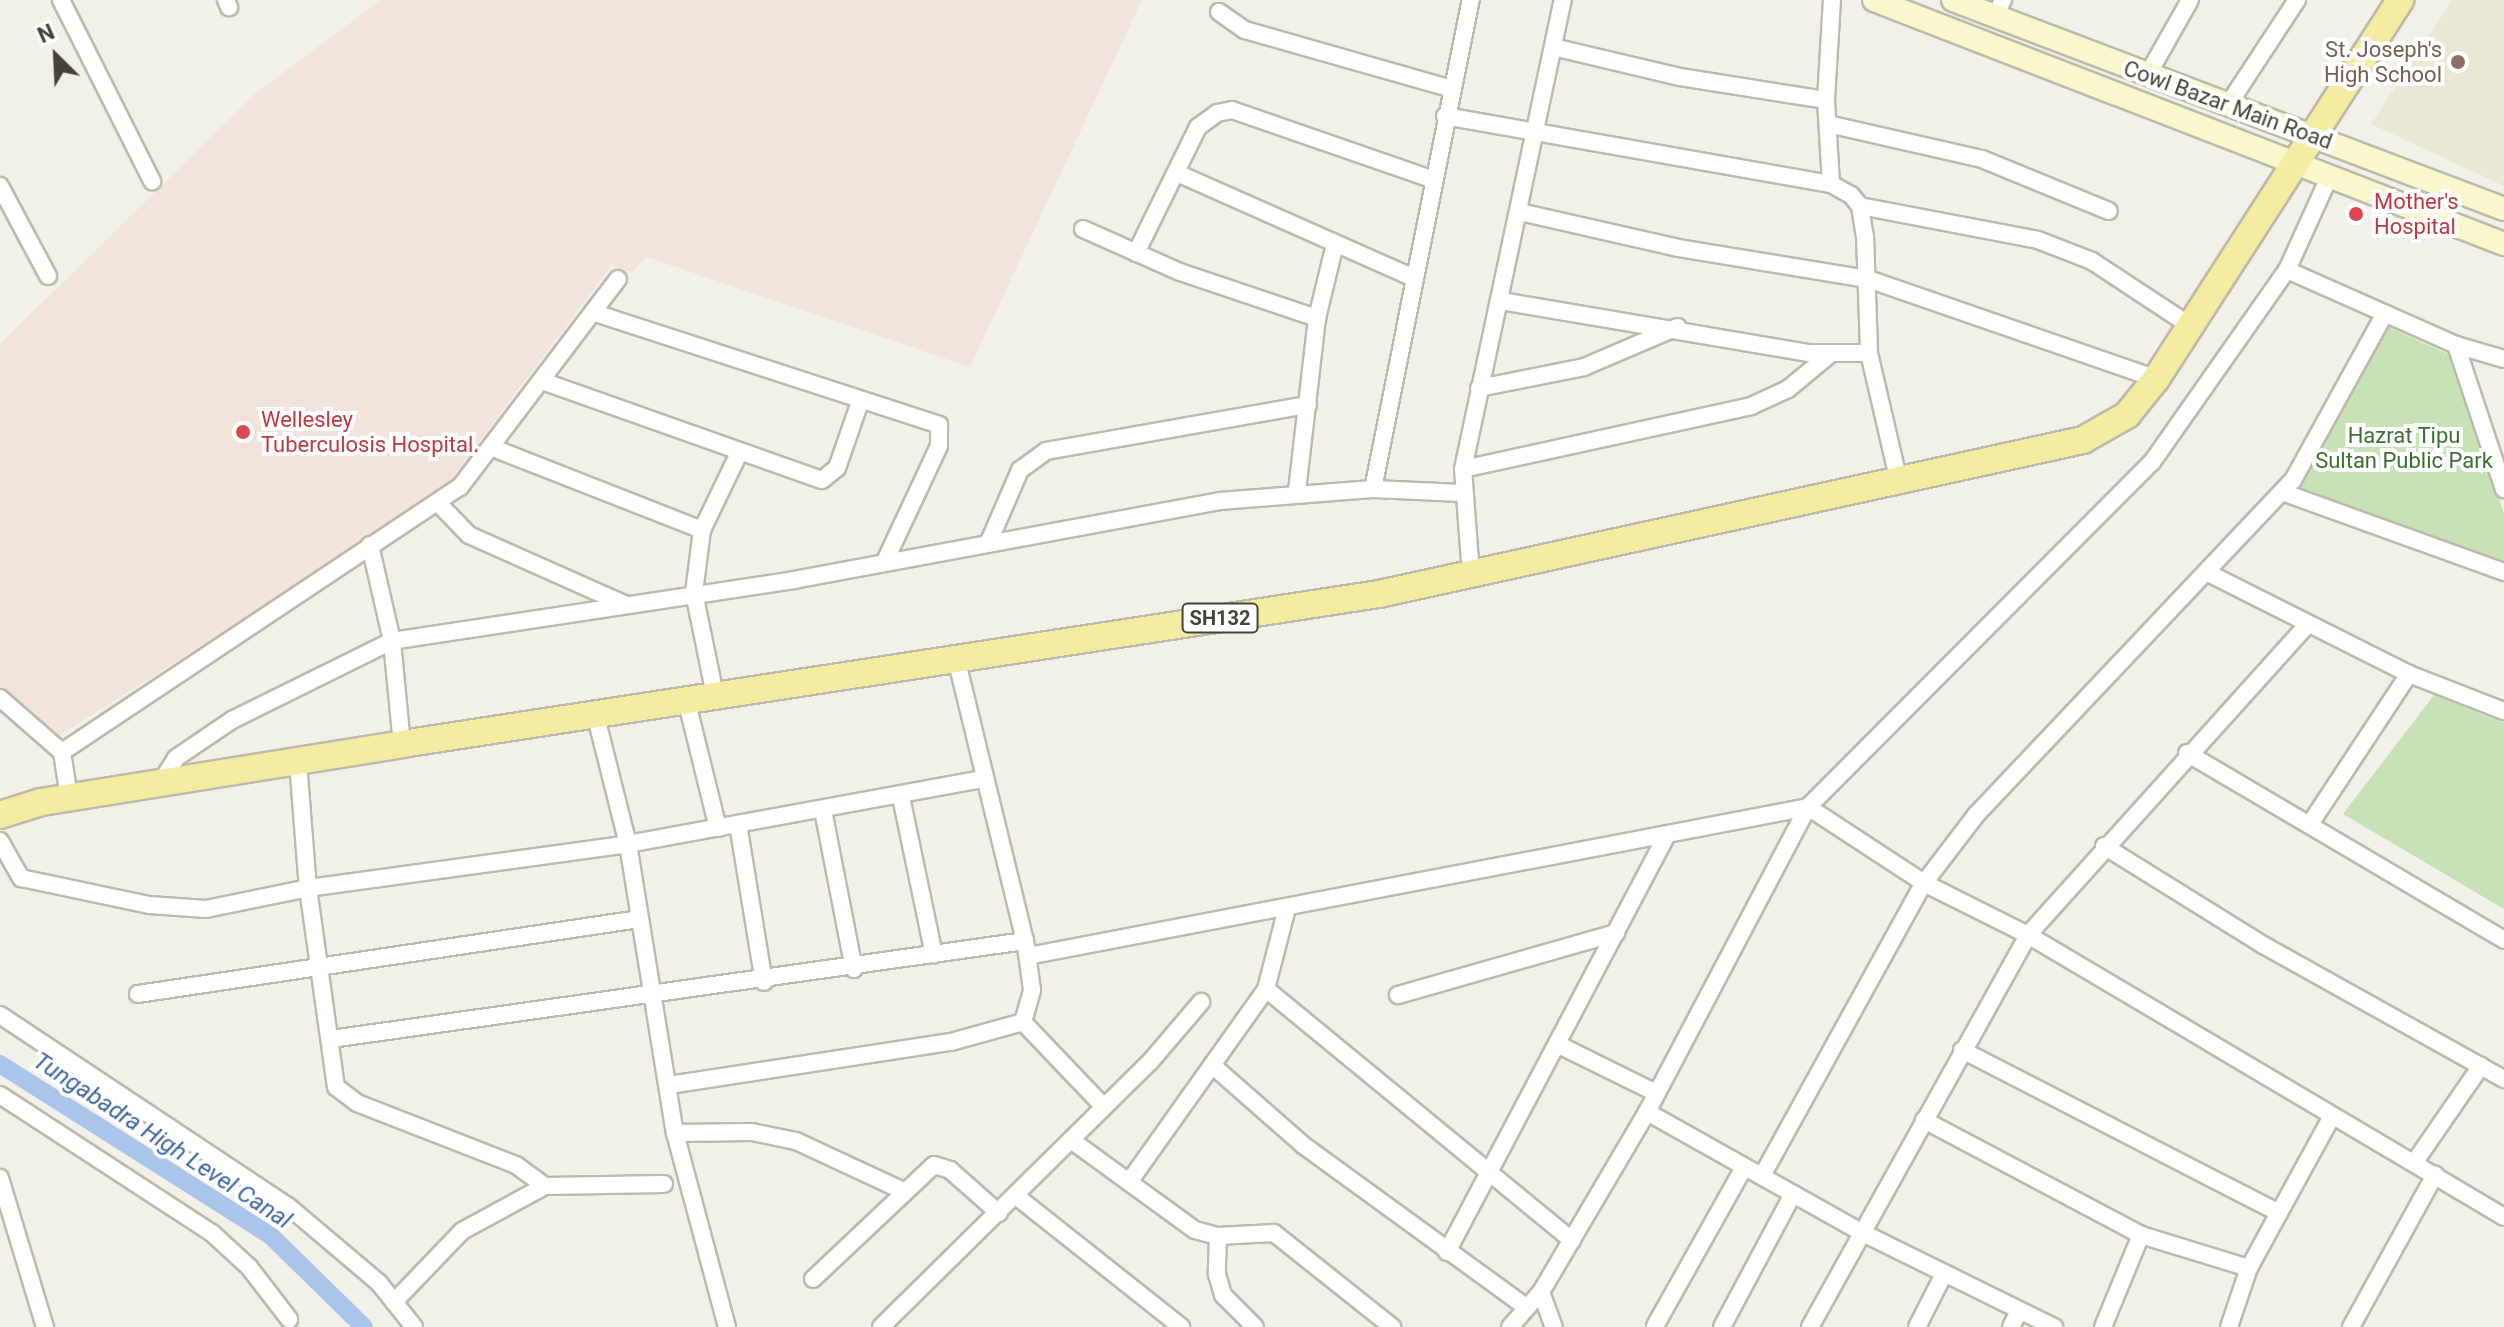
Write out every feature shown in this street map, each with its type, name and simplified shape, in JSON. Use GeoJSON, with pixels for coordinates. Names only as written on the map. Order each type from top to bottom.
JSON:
{"type":"FeatureCollection","features":[{"type":"Feature","properties":{"kind":"main road","name":"SH132"},"geometry":{"type":"LineString","coordinates":[[0,815],[69,797],[595,713],[1379,594],[2083,440],[2127,415],[2156,379],[2192,327],[2311,133],[2400,0]]}},
{"type":"Feature","properties":{"kind":"street"},"geometry":{"type":"LineString","coordinates":[[61,0],[152,181]]}},
{"type":"Feature","properties":{"kind":"street"},"geometry":{"type":"LineString","coordinates":[[1373,489],[1412,277],[1471,0]]}},
{"type":"Feature","properties":{"kind":"street"},"geometry":{"type":"LineString","coordinates":[[1471,575],[1462,493],[1463,469],[1563,0]]}},
{"type":"Feature","properties":{"kind":"street"},"geometry":{"type":"LineString","coordinates":[[1831,184],[1826,100],[1832,0]]}},
{"type":"Feature","properties":{"kind":"street","name":"Cowl Bazar Main Road"},"geometry":{"type":"LineString","coordinates":[[1874,0],[2504,244]]}},
{"type":"Feature","properties":{"kind":"street","name":"Cowl Bazar Main Road"},"geometry":{"type":"LineString","coordinates":[[1953,0],[1999,8],[2147,76],[2311,133],[2504,209]]}},
{"type":"Feature","properties":{"kind":"street"},"geometry":{"type":"LineString","coordinates":[[2147,76],[2190,0]]}},
{"type":"Feature","properties":{"kind":"street"},"geometry":{"type":"LineString","coordinates":[[2228,105],[2297,0]]}},
{"type":"Feature","properties":{"kind":"street"},"geometry":{"type":"LineString","coordinates":[[1219,12],[1245,30],[1452,89]]}},
{"type":"Feature","properties":{"kind":"street"},"geometry":{"type":"LineString","coordinates":[[1553,47],[1680,77],[1826,100]]}},
{"type":"Feature","properties":{"kind":"street"},"geometry":{"type":"LineString","coordinates":[[1136,253],[1198,127],[1232,110],[1434,180]]}},
{"type":"Feature","properties":{"kind":"street"},"geometry":{"type":"LineString","coordinates":[[1445,116],[1831,184],[1860,206],[2038,240],[2092,261],[2192,327]]}},
{"type":"Feature","properties":{"kind":"street"},"geometry":{"type":"LineString","coordinates":[[1828,124],[1982,159],[2109,211]]}},
{"type":"Feature","properties":{"kind":"street"},"geometry":{"type":"LineString","coordinates":[[1177,173],[1412,277]]}},
{"type":"Feature","properties":{"kind":"street"},"geometry":{"type":"LineString","coordinates":[[1510,1327],[1541,1292],[1647,1112],[1654,1092],[1808,807],[2121,497],[2232,355],[2287,270],[2330,175]]}},
{"type":"Feature","properties":{"kind":"street"},"geometry":{"type":"LineString","coordinates":[[0,186],[48,276]]}},
{"type":"Feature","properties":{"kind":"street"},"geometry":{"type":"LineString","coordinates":[[1860,206],[1868,279],[1869,353],[1899,482]]}},
{"type":"Feature","properties":{"kind":"street"},"geometry":{"type":"LineString","coordinates":[[1520,212],[1678,248],[1868,279],[2156,379]]}},
{"type":"Feature","properties":{"kind":"street"},"geometry":{"type":"LineString","coordinates":[[1083,229],[1136,253],[1317,318]]}},
{"type":"Feature","properties":{"kind":"street"},"geometry":{"type":"LineString","coordinates":[[1297,491],[1317,318],[1335,244]]}},
{"type":"Feature","properties":{"kind":"street"},"geometry":{"type":"LineString","coordinates":[[2287,270],[2456,345],[2504,359]]}},
{"type":"Feature","properties":{"kind":"street"},"geometry":{"type":"LineString","coordinates":[[62,752],[370,545],[438,503],[493,448],[618,279]]}},
{"type":"Feature","properties":{"kind":"street"},"geometry":{"type":"LineString","coordinates":[[1501,301],[1678,327],[1828,356],[1869,353]]}},
{"type":"Feature","properties":{"kind":"street"},"geometry":{"type":"LineString","coordinates":[[595,313],[860,402],[929,418],[941,435],[886,559]]}},
{"type":"Feature","properties":{"kind":"street"},"geometry":{"type":"LineString","coordinates":[[1762,1176],[1924,883],[1976,815],[2282,492],[2384,315]]}},
{"type":"Feature","properties":{"kind":"street"},"geometry":{"type":"LineString","coordinates":[[1479,388],[1584,367],[1678,327]]}},
{"type":"Feature","properties":{"kind":"street"},"geometry":{"type":"LineString","coordinates":[[2456,345],[2504,489]]}},
{"type":"Feature","properties":{"kind":"street"},"geometry":{"type":"LineString","coordinates":[[1463,469],[1751,406],[1788,389],[1828,356]]}},
{"type":"Feature","properties":{"kind":"street"},"geometry":{"type":"LineString","coordinates":[[542,381],[739,453],[828,480],[860,402]]}},
{"type":"Feature","properties":{"kind":"street"},"geometry":{"type":"LineString","coordinates":[[988,544],[1020,470],[1046,451],[1308,405]]}},
{"type":"Feature","properties":{"kind":"street"},"geometry":{"type":"LineString","coordinates":[[493,448],[702,530]]}},
{"type":"Feature","properties":{"kind":"street"},"geometry":{"type":"LineString","coordinates":[[715,695],[694,593],[702,530],[739,453]]}},
{"type":"Feature","properties":{"kind":"street"},"geometry":{"type":"LineString","coordinates":[[160,783],[176,758],[232,720],[392,641],[1297,491],[1373,489],[1462,493]]}},
{"type":"Feature","properties":{"kind":"street"},"geometry":{"type":"LineString","coordinates":[[2282,492],[2504,572]]}},
{"type":"Feature","properties":{"kind":"street"},"geometry":{"type":"LineString","coordinates":[[438,503],[469,535],[626,604]]}},
{"type":"Feature","properties":{"kind":"street"},"geometry":{"type":"LineString","coordinates":[[370,545],[392,641],[402,744]]}},
{"type":"Feature","properties":{"kind":"street"},"geometry":{"type":"LineString","coordinates":[[2208,573],[2409,674],[2504,711]]}},
{"type":"Feature","properties":{"kind":"street"},"geometry":{"type":"LineString","coordinates":[[1810,1327],[2028,935],[2187,753],[2308,624]]}},
{"type":"Feature","properties":{"kind":"street"},"geometry":{"type":"LineString","coordinates":[[956,658],[982,779],[1027,948],[1032,990],[1023,1022]]}},
{"type":"Feature","properties":{"kind":"street"},"geometry":{"type":"LineString","coordinates":[[2310,824],[2409,674]]}},
{"type":"Feature","properties":{"kind":"street"},"geometry":{"type":"LineString","coordinates":[[0,698],[62,752],[69,797]]}},
{"type":"Feature","properties":{"kind":"street"},"geometry":{"type":"LineString","coordinates":[[686,699],[718,828]]}},
{"type":"Feature","properties":{"kind":"street"},"geometry":{"type":"LineString","coordinates":[[595,713],[628,844],[675,1133],[727,1327]]}},
{"type":"Feature","properties":{"kind":"street"},"geometry":{"type":"LineString","coordinates":[[2187,753],[2310,824],[2373,867],[2504,940]]}},
{"type":"Feature","properties":{"kind":"street"},"geometry":{"type":"LineString","coordinates":[[298,762],[308,888],[342,1096],[516,1165],[545,1186]]}},
{"type":"Feature","properties":{"kind":"street"},"geometry":{"type":"LineString","coordinates":[[0,841],[21,878],[149,905],[206,909],[308,888],[628,844],[901,797],[982,779]]}},
{"type":"Feature","properties":{"kind":"street"},"geometry":{"type":"LineString","coordinates":[[901,797],[934,955]]}},
{"type":"Feature","properties":{"kind":"street"},"geometry":{"type":"LineString","coordinates":[[331,1039],[764,982],[934,955],[1027,948],[1287,908],[1808,807],[1924,883],[2028,935],[2504,1217]]}},
{"type":"Feature","properties":{"kind":"street"},"geometry":{"type":"LineString","coordinates":[[823,810],[854,969]]}},
{"type":"Feature","properties":{"kind":"street"},"geometry":{"type":"LineString","coordinates":[[738,824],[764,982]]}},
{"type":"Feature","properties":{"kind":"street"},"geometry":{"type":"LineString","coordinates":[[1447,1252],[1667,835]]}},
{"type":"Feature","properties":{"kind":"street"},"geometry":{"type":"LineString","coordinates":[[2104,846],[2263,945],[2504,1079]]}},
{"type":"Feature","properties":{"kind":"street"},"geometry":{"type":"LineString","coordinates":[[1129,1182],[1266,989],[1287,908]]}},
{"type":"Feature","properties":{"kind":"street"},"geometry":{"type":"LineString","coordinates":[[138,994],[639,919]]}},
{"type":"Feature","properties":{"kind":"street"},"geometry":{"type":"LineString","coordinates":[[1398,995],[1616,933]]}},
{"type":"Feature","properties":{"kind":"street"},"geometry":{"type":"LineString","coordinates":[[1266,989],[1572,1240]]}},
{"type":"Feature","properties":{"kind":"street"},"geometry":{"type":"LineString","coordinates":[[881,1327],[1104,1107],[1201,1002]]}},
{"type":"Feature","properties":{"kind":"street"},"geometry":{"type":"LineString","coordinates":[[0,1015],[288,1206],[394,1302],[414,1327]]}},
{"type":"Feature","properties":{"kind":"street"},"geometry":{"type":"LineString","coordinates":[[669,1085],[951,1042],[1023,1022]]}},
{"type":"Feature","properties":{"kind":"street"},"geometry":{"type":"LineString","coordinates":[[1023,1022],[1104,1107]]}},
{"type":"Feature","properties":{"kind":"street"},"geometry":{"type":"LineString","coordinates":[[1557,1044],[1654,1092]]}},
{"type":"Feature","properties":{"kind":"street"},"geometry":{"type":"LineString","coordinates":[[1962,1050],[2279,1213]]}},
{"type":"Feature","properties":{"kind":"street"},"geometry":{"type":"LineString","coordinates":[[1212,1065],[1303,1145],[1526,1307]]}},
{"type":"Feature","properties":{"kind":"street"},"geometry":{"type":"LineString","coordinates":[[2414,1163],[2481,1066]]}},
{"type":"Feature","properties":{"kind":"street"},"geometry":{"type":"LineString","coordinates":[[0,1095],[212,1233],[249,1267],[289,1319]]}},
{"type":"Feature","properties":{"kind":"street"},"geometry":{"type":"LineString","coordinates":[[1647,1112],[1743,1169],[1762,1176],[1863,1233],[2054,1327]]}},
{"type":"Feature","properties":{"kind":"street"},"geometry":{"type":"LineString","coordinates":[[2229,1327],[2249,1268],[2332,1116]]}},
{"type":"Feature","properties":{"kind":"street"},"geometry":{"type":"LineString","coordinates":[[1924,1120],[2141,1235],[2249,1268]]}},
{"type":"Feature","properties":{"kind":"street"},"geometry":{"type":"LineString","coordinates":[[675,1133],[752,1132],[796,1141],[903,1191]]}},
{"type":"Feature","properties":{"kind":"street"},"geometry":{"type":"LineString","coordinates":[[1071,1140],[1195,1230],[1218,1236],[1274,1233],[1390,1326]]}},
{"type":"Feature","properties":{"kind":"street"},"geometry":{"type":"LineString","coordinates":[[813,1279],[926,1168],[943,1166],[999,1213]]}},
{"type":"Feature","properties":{"kind":"street"},"geometry":{"type":"LineString","coordinates":[[1655,1326],[1743,1169]]}},
{"type":"Feature","properties":{"kind":"street"},"geometry":{"type":"LineString","coordinates":[[2351,1327],[2435,1175]]}},
{"type":"Feature","properties":{"kind":"street"},"geometry":{"type":"LineString","coordinates":[[0,1178],[45,1327]]}},
{"type":"Feature","properties":{"kind":"street"},"geometry":{"type":"LineString","coordinates":[[394,1302],[462,1231],[545,1186],[664,1184]]}},
{"type":"Feature","properties":{"kind":"street"},"geometry":{"type":"LineString","coordinates":[[1722,1327],[1793,1194]]}},
{"type":"Feature","properties":{"kind":"street"},"geometry":{"type":"LineString","coordinates":[[1016,1196],[1181,1327]]}},
{"type":"Feature","properties":{"kind":"street"},"geometry":{"type":"LineString","coordinates":[[2103,1327],[2141,1235]]}},
{"type":"Feature","properties":{"kind":"street"},"geometry":{"type":"LineString","coordinates":[[1218,1236],[1223,1295],[1255,1327]]}},
{"type":"Feature","properties":{"kind":"street"},"geometry":{"type":"LineString","coordinates":[[1917,1327],[1944,1274]]}},
{"type":"Feature","properties":{"kind":"street"},"geometry":{"type":"LineString","coordinates":[[1541,1292],[1554,1327]]}},
{"type":"Feature","properties":{"kind":"street"},"geometry":{"type":"LineString","coordinates":[[2011,1327],[2019,1311]]}},
{"type":"Feature","properties":{"kind":"shaded area","name":"Wellesley Tuberculosis Hospital."},"geometry":{"type":"Polygon","coordinates":[[[381,0],[1142,0],[970,367],[646,257],[632,273],[612,265],[438,496],[57,737],[0,688],[0,344],[257,92],[381,0]]]}},
{"type":"Feature","properties":{"kind":"shaded area","name":"St. Joseph's High School"},"geometry":{"type":"Polygon","coordinates":[[[2452,0],[2504,0],[2504,186],[2371,124],[2452,0]]]}},
{"type":"Feature","properties":{"kind":"green space","name":"Hazrat Tipu Sultan Public Park"},"geometry":{"type":"Polygon","coordinates":[[[2386,326],[2450,355],[2504,514],[2504,562],[2296,488],[2386,326]]]}},
{"type":"Feature","properties":{"kind":"green space"},"geometry":{"type":"Polygon","coordinates":[[[2434,695],[2504,723],[2504,909],[2343,814],[2434,695]]]}},
{"type":"Feature","properties":{"kind":"waterway","name":"Tungabadra High Level Canal"},"geometry":{"type":"LineString","coordinates":[[0,1064],[271,1236],[364,1327]]}},
{"type":"Feature","properties":{"kind":"place","name":"St. Joseph's High School"},"geometry":{"type":"Point","coordinates":[2458,62]}},
{"type":"Feature","properties":{"kind":"place","name":"Mother's Hospital"},"geometry":{"type":"Point","coordinates":[2356,214]}},
{"type":"Feature","properties":{"kind":"place","name":"Wellesley Tuberculosis Hospital."},"geometry":{"type":"Point","coordinates":[243,432]}}]}
